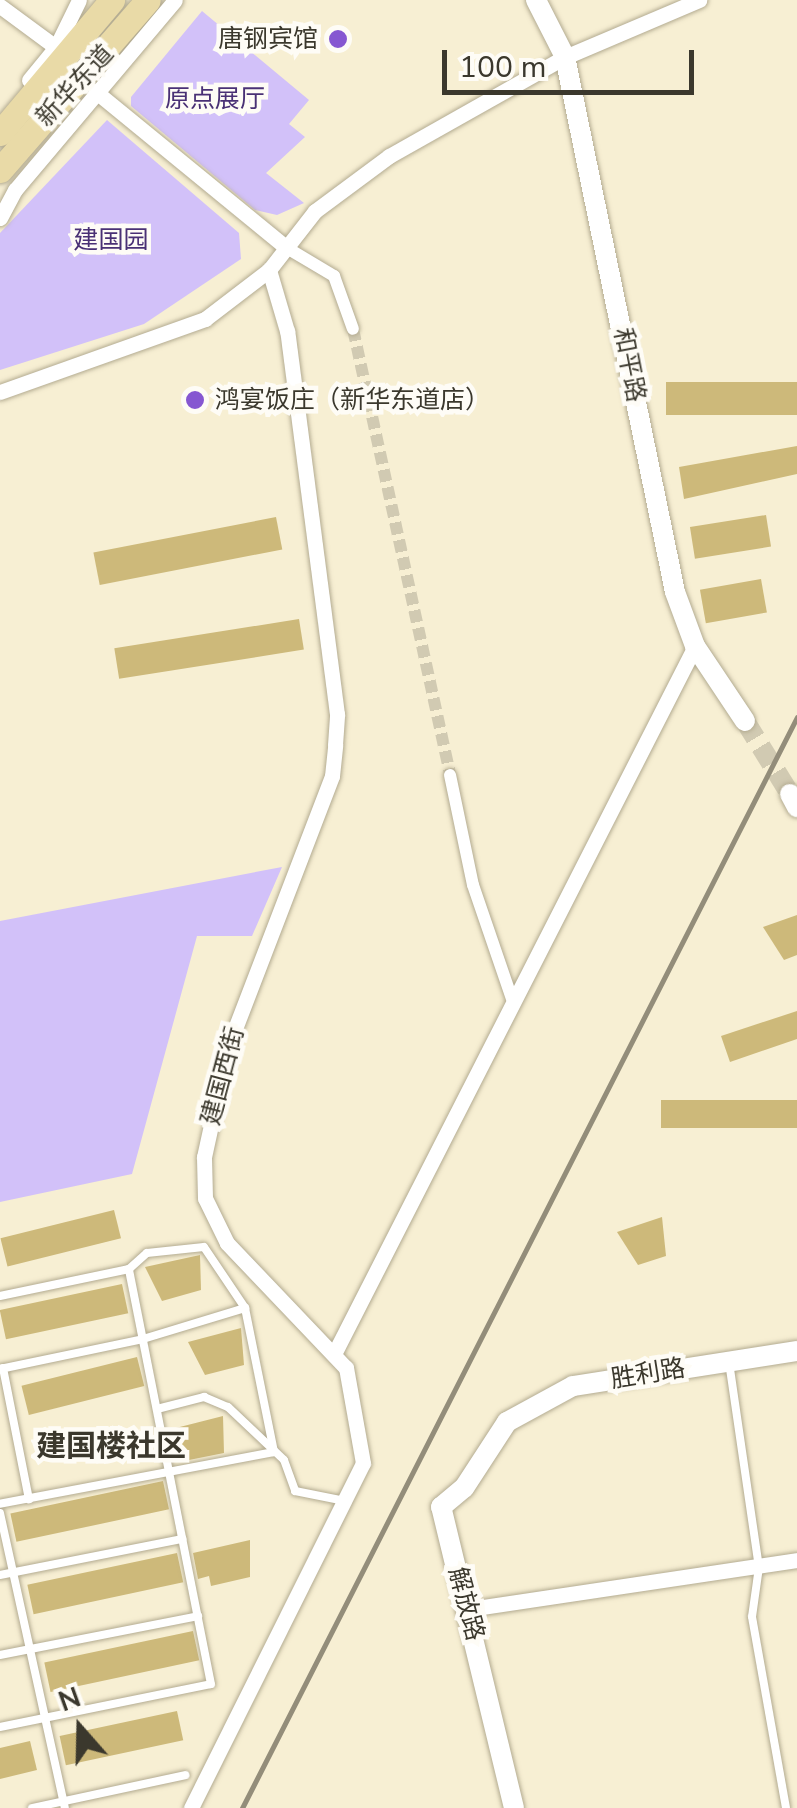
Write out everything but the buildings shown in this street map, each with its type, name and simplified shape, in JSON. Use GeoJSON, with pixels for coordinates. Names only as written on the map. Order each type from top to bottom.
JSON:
{"type":"FeatureCollection","features":[{"type":"Feature","properties":{"kind":"main road","name":"新华东道"},"geometry":{"type":"LineString","coordinates":[[0,170],[119,38],[148,0]]}},
{"type":"Feature","properties":{"kind":"main road"},"geometry":{"type":"LineString","coordinates":[[119,38],[163,0]]}},
{"type":"Feature","properties":{"kind":"main road","name":"新华东道"},"geometry":{"type":"LineString","coordinates":[[0,132],[60,50],[107,4]]}},
{"type":"Feature","properties":{"kind":"street"},"geometry":{"type":"LineString","coordinates":[[0,116],[60,50],[79,0]]}},
{"type":"Feature","properties":{"kind":"street"},"geometry":{"type":"LineString","coordinates":[[0,218],[95,91],[175,0]]}},
{"type":"Feature","properties":{"kind":"street","name":"和平路"},"geometry":{"type":"LineString","coordinates":[[536,0],[565,57],[675,592],[696,646],[745,721]]}},
{"type":"Feature","properties":{"kind":"street"},"geometry":{"type":"LineString","coordinates":[[0,392],[205,319],[269,270],[315,210],[389,156],[565,57],[699,0]]}},
{"type":"Feature","properties":{"kind":"street"},"geometry":{"type":"LineString","coordinates":[[0,6],[60,50]]}},
{"type":"Feature","properties":{"kind":"street"},"geometry":{"type":"LineString","coordinates":[[95,91],[286,248],[334,276],[353,329]]}},
{"type":"Feature","properties":{"kind":"street","name":"建国西街"},"geometry":{"type":"LineString","coordinates":[[192,1808],[360,1474],[362,1448],[354,1384],[334,1354],[227,1243],[204,1198],[206,1140],[228,1047],[332,776],[335,745],[336,714],[287,331],[269,270]]}},
{"type":"Feature","properties":{"kind":"street"},"geometry":{"type":"LineString","coordinates":[[334,1354],[696,646]]}},
{"type":"Feature","properties":{"kind":"street"},"geometry":{"type":"LineString","coordinates":[[450,776],[472,885],[512,1000]]}},
{"type":"Feature","properties":{"kind":"street","name":"胜利路"},"geometry":{"type":"LineString","coordinates":[[508,1422],[573,1386],[797,1351]]}},
{"type":"Feature","properties":{"kind":"street","name":"解放路"},"geometry":{"type":"LineString","coordinates":[[508,1422],[464,1488],[441,1507],[469,1609],[514,1808]]}},
{"type":"Feature","properties":{"kind":"street"},"geometry":{"type":"LineString","coordinates":[[469,1609],[797,1560]]}},
{"type":"Feature","properties":{"kind":"lane"},"geometry":{"type":"LineString","coordinates":[[0,1296],[129,1269],[148,1253],[204,1247],[245,1308],[274,1452],[295,1491],[346,1501]]}},
{"type":"Feature","properties":{"kind":"lane"},"geometry":{"type":"LineString","coordinates":[[0,1727],[211,1684],[129,1269]]}},
{"type":"Feature","properties":{"kind":"lane"},"geometry":{"type":"LineString","coordinates":[[29,1499],[2,1368],[143,1339],[245,1308]]}},
{"type":"Feature","properties":{"kind":"lane"},"geometry":{"type":"LineString","coordinates":[[729,1362],[759,1568],[752,1617],[786,1808]]}},
{"type":"Feature","properties":{"kind":"lane"},"geometry":{"type":"LineString","coordinates":[[157,1409],[204,1397],[228,1407],[274,1452]]}},
{"type":"Feature","properties":{"kind":"lane"},"geometry":{"type":"LineString","coordinates":[[0,1431],[15,1428]]}},
{"type":"Feature","properties":{"kind":"lane"},"geometry":{"type":"LineString","coordinates":[[0,1504],[274,1452]]}},
{"type":"Feature","properties":{"kind":"lane"},"geometry":{"type":"LineString","coordinates":[[0,1513],[64,1805]]}},
{"type":"Feature","properties":{"kind":"lane"},"geometry":{"type":"LineString","coordinates":[[0,1575],[182,1539]]}},
{"type":"Feature","properties":{"kind":"lane"},"geometry":{"type":"LineString","coordinates":[[0,1655],[198,1616]]}},
{"type":"Feature","properties":{"kind":"lane"},"geometry":{"type":"LineString","coordinates":[[32,1808],[64,1805],[186,1774]]}},
{"type":"Feature","properties":{"kind":"green space","name":"原点展厅"},"geometry":{"type":"Polygon","coordinates":[[[202,11],[309,100],[289,124],[305,137],[266,173],[304,203],[277,215],[255,210],[131,106],[131,97],[202,11]]]}},
{"type":"Feature","properties":{"kind":"green space","name":"建国园"},"geometry":{"type":"Polygon","coordinates":[[[107,120],[239,233],[241,259],[144,324],[0,370],[0,233],[107,120]]]}},
{"type":"Feature","properties":{"kind":"green space"},"geometry":{"type":"Polygon","coordinates":[[[282,867],[252,936],[197,936],[132,1174],[0,1202],[0,921],[282,867]]]}},
{"type":"Feature","properties":{"kind":"tunnel"},"geometry":{"type":"LineString","coordinates":[[353,329],[450,775]]}},
{"type":"Feature","properties":{"kind":"tunnel"},"geometry":{"type":"LineString","coordinates":[[745,721],[790,794]]}},
{"type":"Feature","properties":{"kind":"railway"},"geometry":{"type":"LineString","coordinates":[[242,1808],[797,717]]}},
{"type":"Feature","properties":{"kind":"place","name":"唐钢宾馆"},"geometry":{"type":"Point","coordinates":[338,39]}},
{"type":"Feature","properties":{"kind":"place","name":"鸿宴饭庄（新华东道店）"},"geometry":{"type":"Point","coordinates":[195,400]}},
{"type":"Feature","properties":{"kind":"district","name":"建国楼社区"},"geometry":{"type":"Point","coordinates":[111,1447]}}]}
